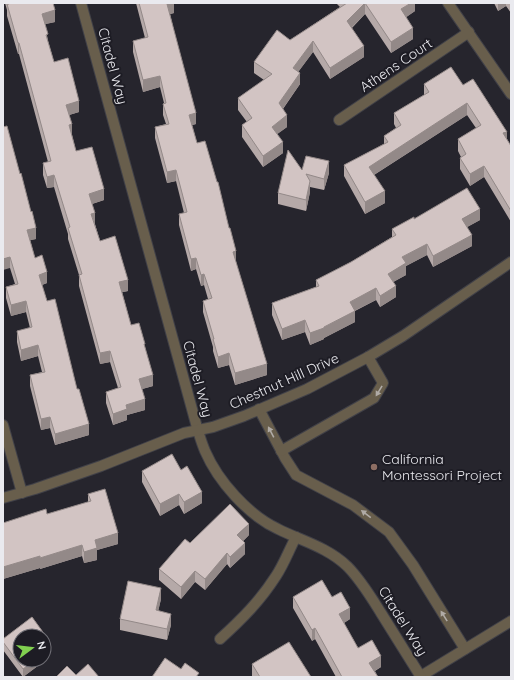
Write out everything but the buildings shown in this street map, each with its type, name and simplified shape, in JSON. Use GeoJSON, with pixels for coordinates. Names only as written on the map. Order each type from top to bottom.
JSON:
{"type":"FeatureCollection","features":[{"type":"Feature","properties":{"kind":"street","name":"Citadel Way"},"geometry":{"type":"LineString","coordinates":[[81,3],[198,431],[205,451],[218,474],[235,496],[254,514],[276,528],[330,552],[347,566],[362,582],[421,677]]}},
{"type":"Feature","properties":{"kind":"street"},"geometry":{"type":"LineString","coordinates":[[448,3],[511,94]]}},
{"type":"Feature","properties":{"kind":"street","name":"Athens Court"},"geometry":{"type":"LineString","coordinates":[[339,120],[469,32]]}},
{"type":"Feature","properties":{"kind":"street","name":"Chestnut Hill Drive"},"geometry":{"type":"LineString","coordinates":[[3,498],[101,466],[184,433],[213,427],[307,389],[368,357],[403,336],[511,262]]}},
{"type":"Feature","properties":{"kind":"street"},"geometry":{"type":"LineString","coordinates":[[281,451],[374,398],[383,383],[368,357]]}},
{"type":"Feature","properties":{"kind":"street"},"geometry":{"type":"LineString","coordinates":[[259,409],[281,451],[296,475],[353,505],[388,532],[413,566],[465,649]]}},
{"type":"Feature","properties":{"kind":"street"},"geometry":{"type":"LineString","coordinates":[[3,425],[22,493]]}},
{"type":"Feature","properties":{"kind":"street"},"geometry":{"type":"LineString","coordinates":[[220,639],[262,596],[276,575],[296,537]]}},
{"type":"Feature","properties":{"kind":"street"},"geometry":{"type":"LineString","coordinates":[[421,677],[511,621]]}},
{"type":"Feature","properties":{"kind":"place","name":"California Montessori Project"},"geometry":{"type":"Point","coordinates":[374,467]}}]}
